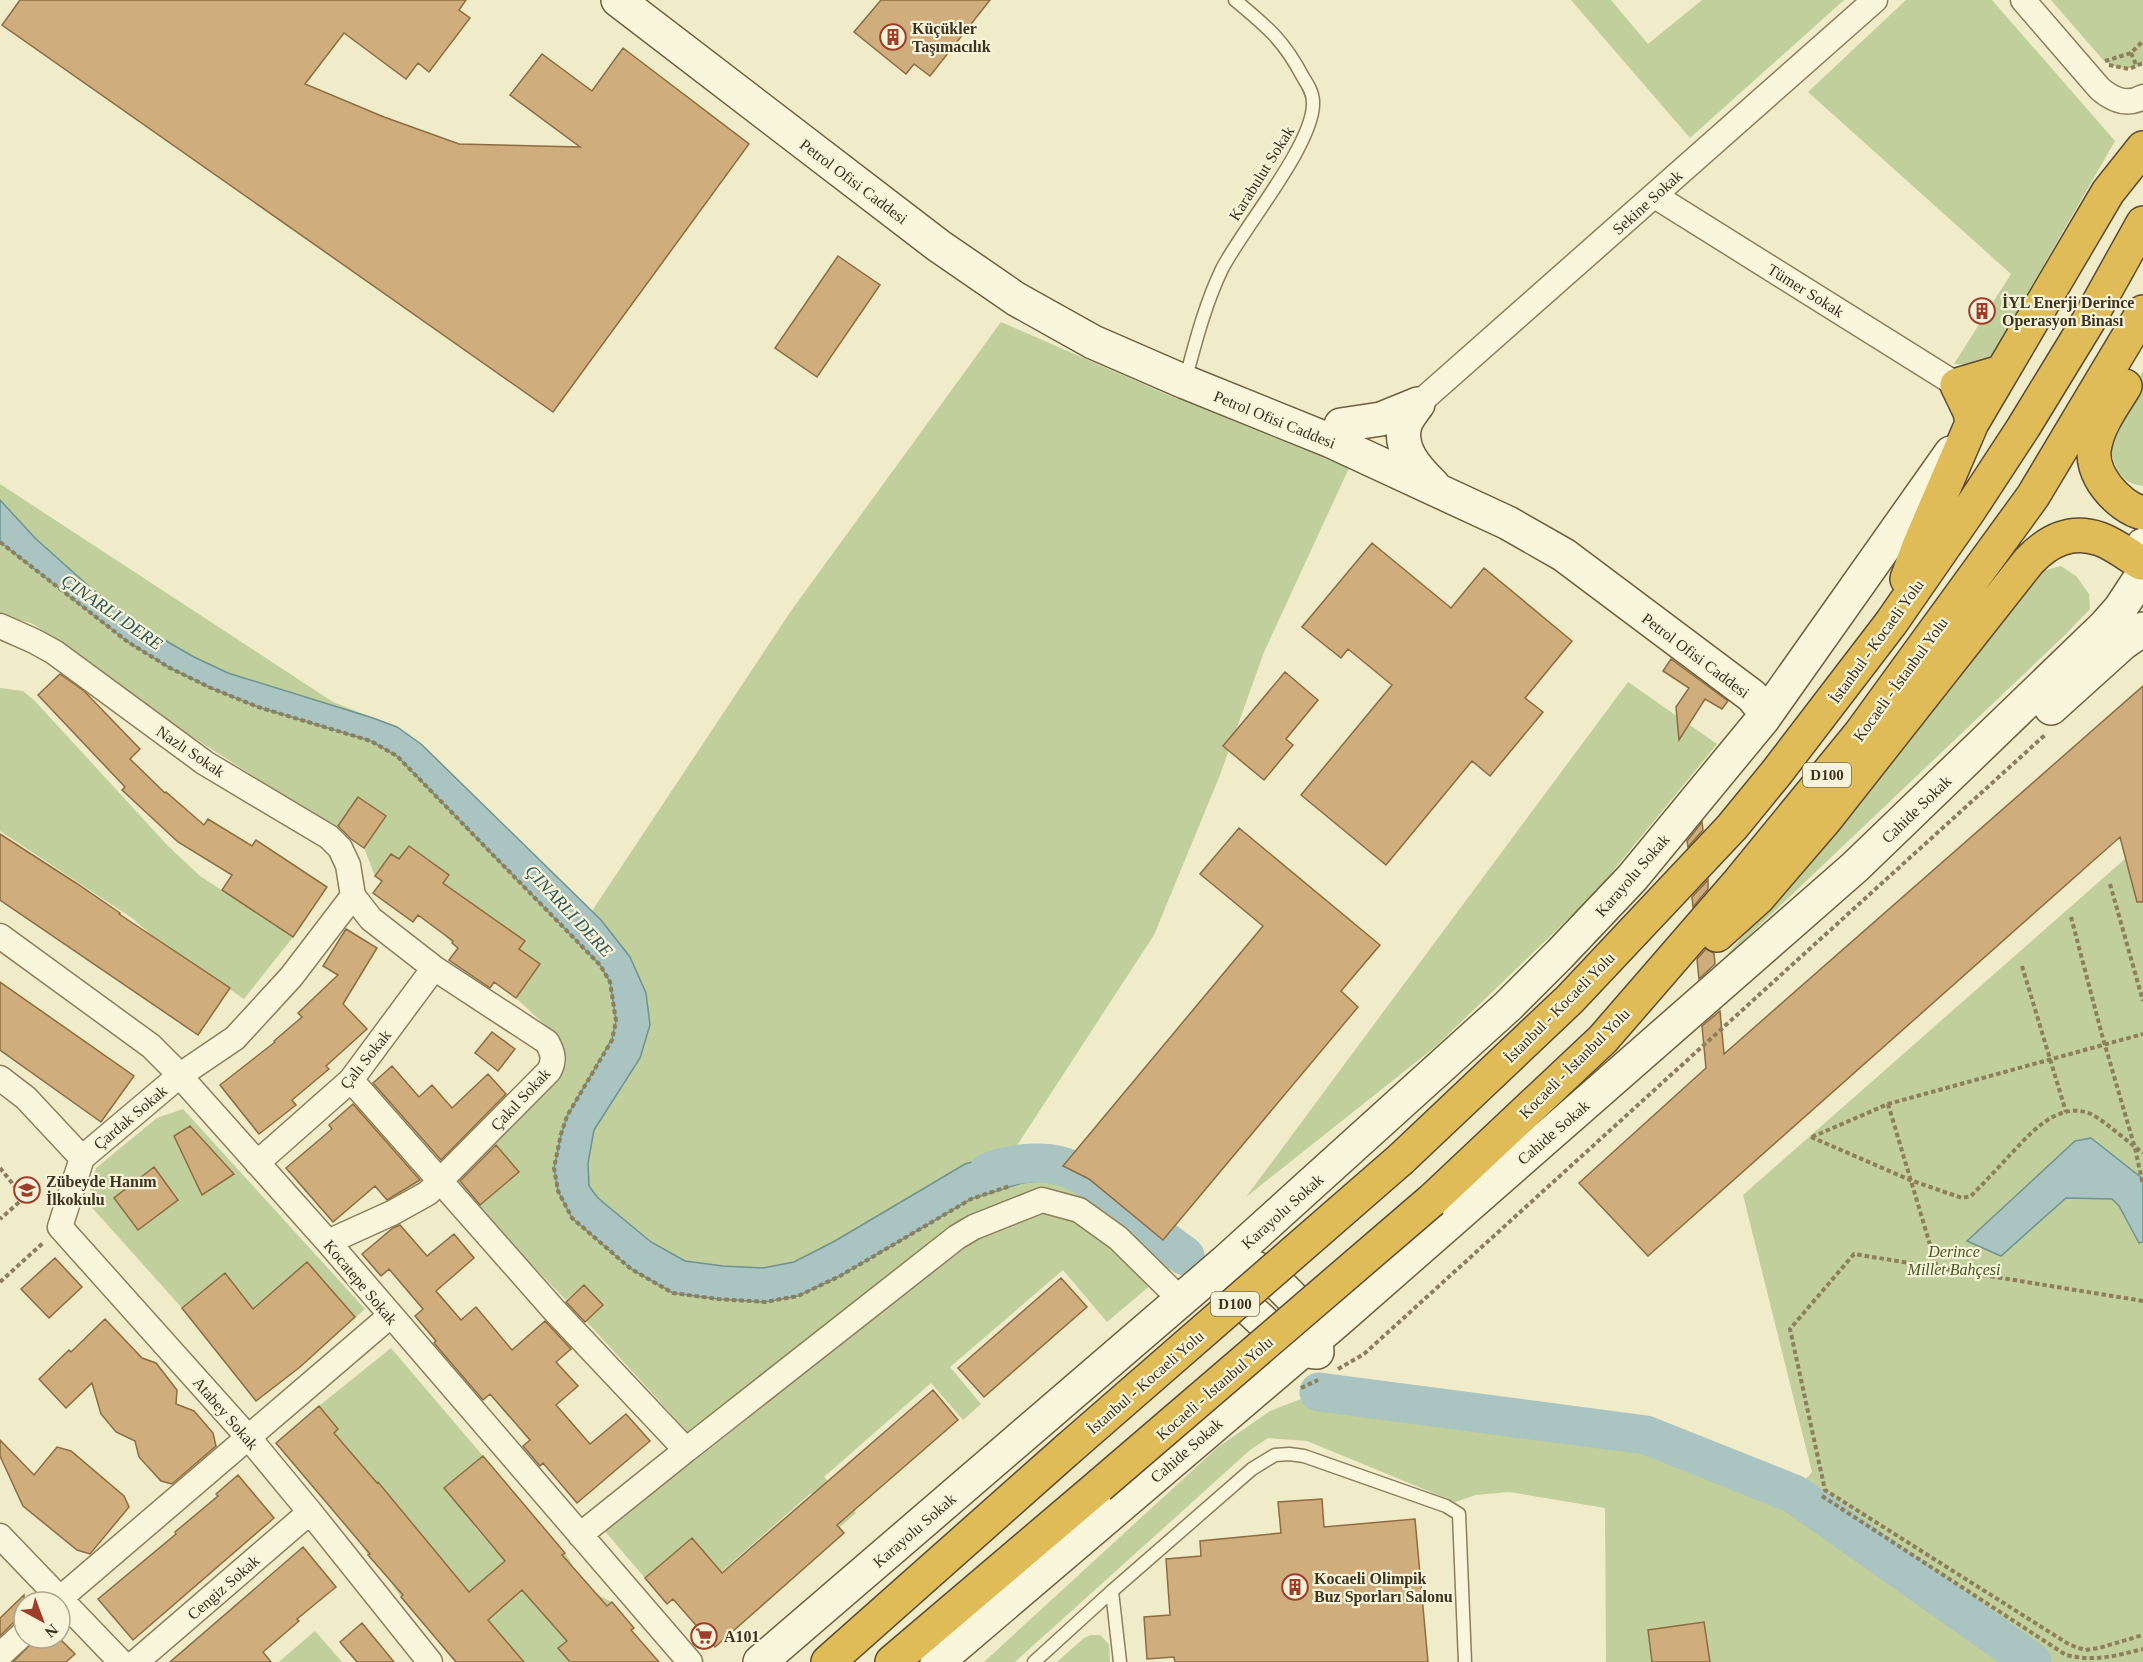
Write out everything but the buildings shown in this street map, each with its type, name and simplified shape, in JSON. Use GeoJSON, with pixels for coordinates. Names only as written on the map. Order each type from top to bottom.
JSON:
{"type":"FeatureCollection","features":[{"type":"Feature","properties":{"kind":"highway"},"geometry":{"type":"LineString","coordinates":[[1891,623],[1919,546],[1972,423],[2108,192],[2143,148]]}},
{"type":"Feature","properties":{"kind":"highway","name":"İstanbul - Kocaeli Yolu"},"geometry":{"type":"LineString","coordinates":[[828,1662],[1401,1159],[1570,999],[1732,827],[1824,713],[1891,623],[2023,428],[2089,320],[2143,223]]}},
{"type":"Feature","properties":{"kind":"highway","name":"Kocaeli - İstanbul Yolu"},"geometry":{"type":"LineString","coordinates":[[892,1662],[1432,1200],[1603,1039],[1739,882],[1860,734],[2033,496],[2143,312]]}},
{"type":"Feature","properties":{"kind":"highway"},"geometry":{"type":"LineString","coordinates":[[2143,354],[2103,423],[2094,447],[2096,464],[2107,488],[2124,505],[2143,513]]}},
{"type":"Feature","properties":{"kind":"highway"},"geometry":{"type":"LineString","coordinates":[[1972,423],[1970,412],[1957,385],[2001,372]]}},
{"type":"Feature","properties":{"kind":"highway"},"geometry":{"type":"LineString","coordinates":[[1603,1039],[1758,898],[1825,820],[2040,550],[2053,541],[2065,537],[2081,536],[2100,539],[2142,561]]}},
{"type":"Feature","properties":{"kind":"main road","name":"Petrol Ofisi Caddesi"},"geometry":{"type":"LineString","coordinates":[[618,0],[982,278],[1050,320],[1085,338],[1187,374],[1336,433],[1444,484],[1564,555],[1752,696],[1761,707],[1763,719]]}},
{"type":"Feature","properties":{"kind":"main road","name":"Petrol Ofisi Caddesi"},"geometry":{"type":"LineString","coordinates":[[648,0],[796,110],[1000,267],[1047,297],[1187,374]]}},
{"type":"Feature","properties":{"kind":"main road"},"geometry":{"type":"LineString","coordinates":[[1336,433],[1381,419],[1418,404]]}},
{"type":"Feature","properties":{"kind":"main road"},"geometry":{"type":"LineString","coordinates":[[1336,433],[1354,442],[1371,439],[1402,420],[1418,404]]}},
{"type":"Feature","properties":{"kind":"main road"},"geometry":{"type":"LineString","coordinates":[[1418,404],[1406,423],[1403,436],[1410,458],[1422,474],[1444,484]]}},
{"type":"Feature","properties":{"kind":"main road"},"geometry":{"type":"LineString","coordinates":[[1418,404],[1410,420],[1412,433],[1444,484]]}},
{"type":"Feature","properties":{"kind":"main road","name":"Karayolu Sokak"},"geometry":{"type":"LineString","coordinates":[[760,1662],[1211,1284],[1254,1254],[1560,954],[1632,878],[1763,719],[1972,423]]}},
{"type":"Feature","properties":{"kind":"main road"},"geometry":{"type":"LineString","coordinates":[[1371,439],[1410,458]]}},
{"type":"Feature","properties":{"kind":"main road","name":"Petrol Ofisi Caddesi"},"geometry":{"type":"LineString","coordinates":[[1444,484],[1515,508],[1572,543],[1760,684],[1769,696],[1763,719]]}},
{"type":"Feature","properties":{"kind":"main road","name":"Cahide Sokak"},"geometry":{"type":"LineString","coordinates":[[1310,1353],[1855,867],[2105,626],[2120,609],[2142,561]]}},
{"type":"Feature","properties":{"kind":"main road","name":"Cahide Sokak"},"geometry":{"type":"LineString","coordinates":[[946,1661],[1310,1353],[1864,877],[2123,643],[2143,629]]}},
{"type":"Feature","properties":{"kind":"main road"},"geometry":{"type":"LineString","coordinates":[[1760,684],[1770,684],[1781,680],[1806,661]]}},
{"type":"Feature","properties":{"kind":"main road"},"geometry":{"type":"LineString","coordinates":[[1254,1254],[1291,1298],[1310,1353]]}},
{"type":"Feature","properties":{"kind":"main road"},"geometry":{"type":"LineString","coordinates":[[1211,1284],[1310,1353]]}},
{"type":"Feature","properties":{"kind":"street","name":"Sekine Sokak"},"geometry":{"type":"LineString","coordinates":[[1418,404],[1875,0]]}},
{"type":"Feature","properties":{"kind":"street"},"geometry":{"type":"LineString","coordinates":[[2023,0],[2100,89],[2112,98],[2126,102],[2143,98]]}},
{"type":"Feature","properties":{"kind":"street","name":"Tümer Sokak"},"geometry":{"type":"LineString","coordinates":[[1654,196],[1957,385]]}},
{"type":"Feature","properties":{"kind":"street","name":"Nazlı Sokak"},"geometry":{"type":"LineString","coordinates":[[0,626],[54,652],[205,763],[329,837],[340,848],[348,865],[353,896]]}},
{"type":"Feature","properties":{"kind":"street","name":"Çakıl Sokak"},"geometry":{"type":"LineString","coordinates":[[328,1242],[411,1203],[442,1181],[549,1071],[554,1062],[547,1042],[434,968],[371,919],[353,896]]}},
{"type":"Feature","properties":{"kind":"street","name":"Çardak Sokak"},"geometry":{"type":"LineString","coordinates":[[82,1158],[179,1076],[235,1038],[291,977],[353,896]]}},
{"type":"Feature","properties":{"kind":"street","name":"Kocatepe Sokak"},"geometry":{"type":"LineString","coordinates":[[0,936],[150,1047],[179,1076],[328,1242],[690,1662]]}},
{"type":"Feature","properties":{"kind":"street","name":"Çalı Sokak"},"geometry":{"type":"LineString","coordinates":[[257,1163],[351,1080],[434,968]]}},
{"type":"Feature","properties":{"kind":"street"},"geometry":{"type":"LineString","coordinates":[[0,1078],[26,1098],[82,1158],[60,1227]]}},
{"type":"Feature","properties":{"kind":"street"},"geometry":{"type":"LineString","coordinates":[[351,1080],[554,1310],[686,1450]]}},
{"type":"Feature","properties":{"kind":"street"},"geometry":{"type":"LineString","coordinates":[[580,1535],[957,1238],[974,1227],[1042,1200],[1079,1210],[1118,1238],[1211,1284]]}},
{"type":"Feature","properties":{"kind":"street","name":"Atabey Sokak"},"geometry":{"type":"LineString","coordinates":[[60,1227],[248,1437],[426,1660]]}},
{"type":"Feature","properties":{"kind":"street"},"geometry":{"type":"LineString","coordinates":[[70,1590],[390,1316]]}},
{"type":"Feature","properties":{"kind":"street","name":"Cengiz Sokak"},"geometry":{"type":"LineString","coordinates":[[136,1662],[310,1512]]}},
{"type":"Feature","properties":{"kind":"street"},"geometry":{"type":"LineString","coordinates":[[0,1536],[49,1590]]}},
{"type":"Feature","properties":{"kind":"street"},"geometry":{"type":"LineString","coordinates":[[72,1614],[121,1662]]}},
{"type":"Feature","properties":{"kind":"street"},"geometry":{"type":"LineString","coordinates":[[0,1655],[12,1644]]}},
{"type":"Feature","properties":{"kind":"lane","name":"Karabulut Sokak"},"geometry":{"type":"LineString","coordinates":[[1187,374],[1204,315],[1221,271],[1233,248],[1290,162],[1302,141],[1313,112],[1314,100],[1310,89],[1287,48],[1273,32],[1235,0]]}},
{"type":"Feature","properties":{"kind":"lane"},"geometry":{"type":"LineString","coordinates":[[1034,1662],[1112,1591],[1263,1461],[1275,1455],[1289,1454],[1304,1456],[1446,1506],[1459,1514],[1465,1662]]}},
{"type":"Feature","properties":{"kind":"lane"},"geometry":{"type":"LineString","coordinates":[[1112,1591],[1120,1662]]}},
{"type":"Feature","properties":{"kind":"path"},"geometry":{"type":"LineString","coordinates":[[2143,41],[2131,53],[2121,58],[2104,61],[2122,68],[2137,67],[2143,63]]}},
{"type":"Feature","properties":{"kind":"path"},"geometry":{"type":"LineString","coordinates":[[2131,53],[2137,67]]}},
{"type":"Feature","properties":{"kind":"path"},"geometry":{"type":"LineString","coordinates":[[0,542],[119,635],[170,668],[258,707],[371,741],[396,756],[600,965],[610,982],[613,998],[616,1021],[612,1040],[567,1116],[554,1168],[558,1191],[572,1218],[631,1269],[673,1293],[765,1302],[798,1296],[840,1276],[971,1199],[1012,1185]]}},
{"type":"Feature","properties":{"kind":"path"},"geometry":{"type":"LineString","coordinates":[[1310,1353],[1364,1354],[2055,726]]}},
{"type":"Feature","properties":{"kind":"path"},"geometry":{"type":"LineString","coordinates":[[2110,884],[2143,1001]]}},
{"type":"Feature","properties":{"kind":"path"},"geometry":{"type":"LineString","coordinates":[[2071,917],[2135,1148],[2143,1185]]}},
{"type":"Feature","properties":{"kind":"path"},"geometry":{"type":"LineString","coordinates":[[2022,966],[2066,1112]]}},
{"type":"Feature","properties":{"kind":"path"},"geometry":{"type":"LineString","coordinates":[[2143,1034],[1888,1104],[1811,1137],[1910,1180],[1962,1198],[1971,1196],[2038,1126],[2066,1112],[2091,1114],[2143,1153]]}},
{"type":"Feature","properties":{"kind":"path"},"geometry":{"type":"LineString","coordinates":[[1888,1104],[1937,1268]]}},
{"type":"Feature","properties":{"kind":"path"},"geometry":{"type":"LineString","coordinates":[[0,1168],[24,1198],[0,1219]]}},
{"type":"Feature","properties":{"kind":"path"},"geometry":{"type":"LineString","coordinates":[[0,1282],[60,1227]]}},
{"type":"Feature","properties":{"kind":"path"},"geometry":{"type":"LineString","coordinates":[[2143,1301],[1854,1254],[1790,1329],[1825,1490],[2070,1645],[2085,1650],[2143,1635]]}},
{"type":"Feature","properties":{"kind":"path"},"geometry":{"type":"LineString","coordinates":[[1822,1496],[2066,1655],[2079,1661],[2097,1661],[2143,1649]]}},
{"type":"Feature","properties":{"kind":"green space"},"geometry":{"type":"Polygon","coordinates":[[[1571,0],[1611,0],[1648,44],[1702,0],[1844,0],[1690,138],[1571,0]]]}},
{"type":"Feature","properties":{"kind":"green space"},"geometry":{"type":"Polygon","coordinates":[[[1906,0],[1992,0],[2115,141],[1989,360],[1974,365],[1954,364],[2011,274],[1808,92],[1906,0]]]}},
{"type":"Feature","properties":{"kind":"green space"},"geometry":{"type":"Polygon","coordinates":[[[2051,0],[2143,0],[2143,63],[2124,68],[2104,61],[2051,0]]]}},
{"type":"Feature","properties":{"kind":"green space"},"geometry":{"type":"Polygon","coordinates":[[[1001,322],[1166,394],[1349,468],[1264,652],[1220,775],[1154,935],[1014,1150],[1007,1167],[1041,1163],[1063,1166],[1185,1256],[1107,1322],[1063,1270],[950,1367],[981,1404],[963,1420],[931,1383],[824,1477],[856,1513],[840,1527],[811,1493],[721,1572],[691,1538],[645,1578],[597,1522],[696,1441],[586,1321],[603,1305],[584,1285],[566,1300],[478,1207],[518,1173],[495,1144],[558,1072],[563,1059],[564,1051],[559,1038],[516,998],[540,964],[519,949],[524,941],[467,921],[452,943],[440,931],[464,897],[443,883],[449,875],[409,846],[399,859],[375,876],[364,848],[386,816],[358,798],[336,829],[163,718],[62,642],[31,623],[0,616],[0,530],[191,664],[380,731],[581,920],[592,911],[791,611],[1001,322]]]}},
{"type":"Feature","properties":{"kind":"green space"},"geometry":{"type":"Polygon","coordinates":[[[2143,371],[2143,486],[2130,483],[2123,477],[2114,462],[2111,445],[2118,415],[2143,371]]]}},
{"type":"Feature","properties":{"kind":"green space"},"geometry":{"type":"Polygon","coordinates":[[[0,484],[333,702],[373,718],[228,673],[194,657],[140,625],[93,590],[35,538],[0,500],[0,484]]]}},
{"type":"Feature","properties":{"kind":"green space"},"geometry":{"type":"Polygon","coordinates":[[[2061,566],[2076,576],[2089,594],[2090,609],[1721,962],[1951,689],[2042,571],[2061,566]]]}},
{"type":"Feature","properties":{"kind":"green space"},"geometry":{"type":"Polygon","coordinates":[[[1628,682],[1717,744],[1594,894],[1435,1047],[1246,1197],[1628,682]]]}},
{"type":"Feature","properties":{"kind":"green space"},"geometry":{"type":"Polygon","coordinates":[[[0,688],[23,691],[34,700],[168,846],[200,876],[293,937],[244,999],[156,939],[132,918],[0,831],[0,688]]]}},
{"type":"Feature","properties":{"kind":"green space","name":"Derince Millet Bahçesi"},"geometry":{"type":"Polygon","coordinates":[[[2143,843],[2143,1662],[1606,1662],[1605,1508],[1509,1492],[1476,1495],[1455,1502],[1307,1441],[1268,1438],[1250,1450],[1015,1662],[984,1662],[1218,1447],[1270,1411],[1319,1392],[1649,1439],[1794,1493],[1812,1472],[1743,1195],[2143,843]]]}},
{"type":"Feature","properties":{"kind":"green space"},"geometry":{"type":"Polygon","coordinates":[[[183,1109],[365,1309],[300,1367],[225,1274],[182,1308],[87,1202],[96,1168],[157,1118],[183,1109]]]}},
{"type":"Feature","properties":{"kind":"green space"},"geometry":{"type":"Polygon","coordinates":[[[391,1348],[483,1456],[444,1489],[465,1512],[503,1479],[513,1492],[474,1526],[495,1550],[534,1516],[511,1599],[565,1553],[575,1569],[535,1604],[554,1627],[567,1622],[598,1595],[612,1602],[559,1648],[570,1662],[515,1662],[520,1657],[500,1634],[468,1662],[455,1662],[449,1654],[490,1618],[471,1597],[430,1632],[420,1620],[463,1584],[444,1563],[401,1597],[388,1578],[429,1544],[409,1521],[368,1555],[358,1539],[398,1506],[378,1482],[338,1515],[362,1466],[343,1443],[304,1476],[295,1465],[338,1429],[319,1406],[391,1348]]]}},
{"type":"Feature","properties":{"kind":"green space"},"geometry":{"type":"Polygon","coordinates":[[[315,1631],[342,1662],[279,1662],[281,1660],[315,1631]]]}},
{"type":"Feature","properties":{"kind":"green space"},"geometry":{"type":"Polygon","coordinates":[[[1100,1635],[1109,1644],[1110,1662],[1057,1662],[1084,1638],[1100,1635]]]}},
{"type":"Feature","properties":{"kind":"water"},"geometry":{"type":"Polygon","coordinates":[[[0,500],[35,538],[93,590],[140,625],[194,657],[228,673],[397,727],[421,744],[601,920],[630,957],[646,993],[650,1025],[640,1058],[594,1130],[588,1163],[589,1186],[598,1198],[651,1242],[685,1261],[763,1268],[794,1262],[835,1241],[965,1164],[1014,1150],[1008,1165],[1047,1164],[1074,1171],[1124,1204],[1185,1256],[1174,1265],[1107,1205],[1086,1190],[1046,1180],[1022,1183],[971,1199],[840,1276],[798,1296],[765,1302],[673,1293],[631,1269],[572,1218],[558,1191],[554,1168],[567,1116],[612,1039],[616,1021],[610,982],[600,965],[397,756],[371,741],[258,707],[211,688],[170,668],[128,642],[0,542],[0,500]]]}},
{"type":"Feature","properties":{"kind":"water"},"geometry":{"type":"Polygon","coordinates":[[[2091,1138],[2143,1179],[2143,1242],[2139,1243],[2119,1206],[2112,1199],[2066,1198],[2001,1256],[1967,1241],[2075,1141],[2091,1138]]]}},
{"type":"Feature","properties":{"kind":"waterway","name":"ÇINARLI DERE"},"geometry":{"type":"LineString","coordinates":[[988,1172],[1033,1163],[1052,1164],[1071,1169],[1098,1185],[1185,1256]]}},
{"type":"Feature","properties":{"kind":"waterway"},"geometry":{"type":"LineString","coordinates":[[1319,1392],[1646,1435],[1794,1494],[2032,1662]]}},
{"type":"Feature","properties":{"kind":"place","name":"Küçükler Taşımacılık"},"geometry":{"type":"Point","coordinates":[893,37]}},
{"type":"Feature","properties":{"kind":"place","name":"İYL Enerji Derince Operasyon Binası"},"geometry":{"type":"Point","coordinates":[1982,311]}},
{"type":"Feature","properties":{"kind":"place","name":"Zübeyde Hanım İlkokulu"},"geometry":{"type":"Point","coordinates":[27,1190]}},
{"type":"Feature","properties":{"kind":"place","name":"Kocaeli Olimpik Buz Sporları Salonu"},"geometry":{"type":"Point","coordinates":[1295,1587]}},
{"type":"Feature","properties":{"kind":"place","name":"A101"},"geometry":{"type":"Point","coordinates":[704,1636]}}]}
